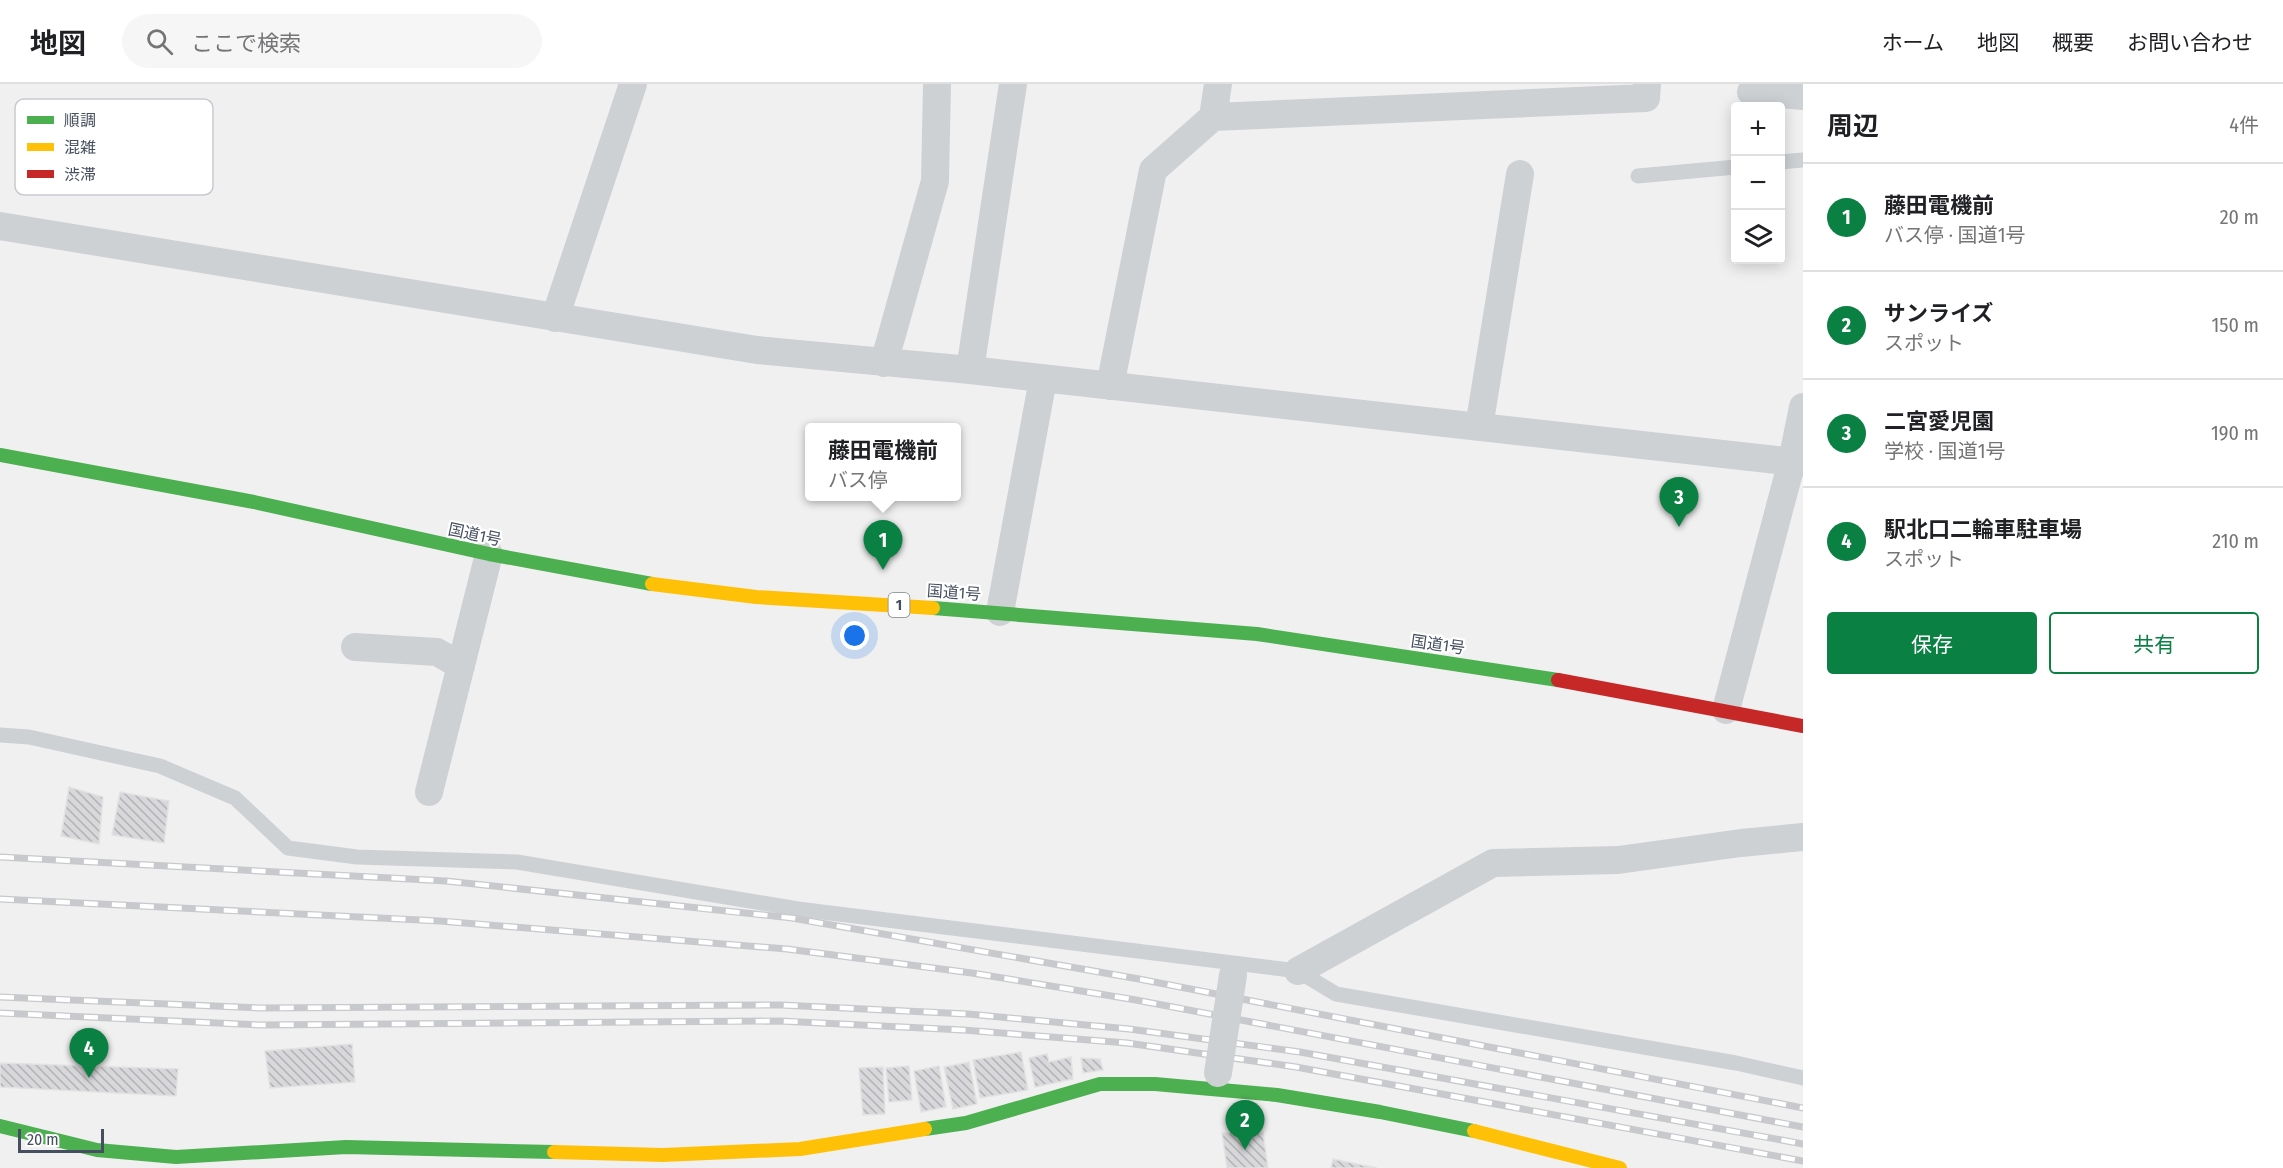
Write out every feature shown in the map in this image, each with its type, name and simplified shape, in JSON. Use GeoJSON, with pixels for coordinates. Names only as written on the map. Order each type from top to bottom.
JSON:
{"type":"FeatureCollection","features":[{"type":"Feature","properties":{"kind":"main road","name":"国道1号"},"geometry":{"type":"LineString","coordinates":[[0,455],[254,502],[489,554],[685,589],[756,597],[1000,612],[1257,634],[1501,670],[1803,726]]}},
{"type":"Feature","properties":{"kind":"main road"},"geometry":{"type":"LineString","coordinates":[[0,1126],[97,1150],[176,1157],[442,1160],[663,1155],[800,1149],[966,1123],[1100,1084],[1155,1084],[1277,1095],[1380,1112],[1485,1133],[1620,1168]]}},
{"type":"Feature","properties":{"kind":"street"},"geometry":{"type":"LineString","coordinates":[[555,318],[633,84]]}},
{"type":"Feature","properties":{"kind":"street"},"geometry":{"type":"LineString","coordinates":[[884,363],[935,181],[937,84]]}},
{"type":"Feature","properties":{"kind":"street"},"geometry":{"type":"LineString","coordinates":[[970,370],[1013,84]]}},
{"type":"Feature","properties":{"kind":"street"},"geometry":{"type":"LineString","coordinates":[[1213,117],[1218,84]]}},
{"type":"Feature","properties":{"kind":"street"},"geometry":{"type":"LineString","coordinates":[[1110,386],[1153,170],[1213,117],[1483,95],[1646,98],[1647,84]]}},
{"type":"Feature","properties":{"kind":"street"},"geometry":{"type":"LineString","coordinates":[[1751,92],[1790,91]]}},
{"type":"Feature","properties":{"kind":"street"},"geometry":{"type":"LineString","coordinates":[[1479,427],[1521,174]]}},
{"type":"Feature","properties":{"kind":"street"},"geometry":{"type":"LineString","coordinates":[[0,226],[757,350],[970,370],[1797,462]]}},
{"type":"Feature","properties":{"kind":"street"},"geometry":{"type":"LineString","coordinates":[[1000,612],[1042,379]]}},
{"type":"Feature","properties":{"kind":"street"},"geometry":{"type":"LineString","coordinates":[[1726,710],[1797,462],[1803,407]]}},
{"type":"Feature","properties":{"kind":"street"},"geometry":{"type":"LineString","coordinates":[[429,792],[489,554]]}},
{"type":"Feature","properties":{"kind":"street"},"geometry":{"type":"LineString","coordinates":[[355,647],[437,652],[461,666]]}},
{"type":"Feature","properties":{"kind":"street"},"geometry":{"type":"LineString","coordinates":[[1298,971],[1493,863],[1618,860],[1803,837]]}},
{"type":"Feature","properties":{"kind":"street"},"geometry":{"type":"LineString","coordinates":[[1218,1072],[1233,975]]}},
{"type":"Feature","properties":{"kind":"lane"},"geometry":{"type":"LineString","coordinates":[[1785,162],[1803,160]]}},
{"type":"Feature","properties":{"kind":"lane"},"geometry":{"type":"LineString","coordinates":[[1638,176],[1731,167]]}},
{"type":"Feature","properties":{"kind":"lane"},"geometry":{"type":"LineString","coordinates":[[0,735],[29,737],[160,766],[235,798],[288,848],[357,857],[517,862],[798,909],[1298,971],[1336,994],[1736,1063],[1803,1078]]}},
{"type":"Feature","properties":{"kind":"building"},"geometry":{"type":"Polygon","coordinates":[[[69,787],[103,797],[99,844],[61,836],[69,787]]]}},
{"type":"Feature","properties":{"kind":"building"},"geometry":{"type":"Polygon","coordinates":[[[120,792],[169,801],[164,843],[112,835],[120,792]]]}},
{"type":"Feature","properties":{"kind":"building"},"geometry":{"type":"Polygon","coordinates":[[[352,1044],[355,1082],[270,1088],[265,1051],[352,1044]]]}},
{"type":"Feature","properties":{"kind":"building"},"geometry":{"type":"Polygon","coordinates":[[[1021,1052],[1028,1090],[980,1098],[973,1060],[1021,1052]]]}},
{"type":"Feature","properties":{"kind":"building"},"geometry":{"type":"Polygon","coordinates":[[[1047,1054],[1049,1062],[1071,1057],[1073,1079],[1035,1087],[1029,1058],[1047,1054]]]}},
{"type":"Feature","properties":{"kind":"building"},"geometry":{"type":"Polygon","coordinates":[[[1081,1058],[1100,1059],[1103,1070],[1083,1073],[1081,1058]]]}},
{"type":"Feature","properties":{"kind":"building"},"geometry":{"type":"Polygon","coordinates":[[[969,1062],[977,1104],[953,1109],[944,1067],[969,1062]]]}},
{"type":"Feature","properties":{"kind":"building"},"geometry":{"type":"Polygon","coordinates":[[[0,1063],[178,1069],[176,1096],[0,1087],[0,1063]]]}},
{"type":"Feature","properties":{"kind":"building"},"geometry":{"type":"Polygon","coordinates":[[[909,1066],[912,1100],[889,1102],[886,1068],[909,1066]]]}},
{"type":"Feature","properties":{"kind":"building"},"geometry":{"type":"Polygon","coordinates":[[[939,1066],[946,1107],[921,1112],[914,1071],[939,1066]]]}},
{"type":"Feature","properties":{"kind":"building"},"geometry":{"type":"Polygon","coordinates":[[[883,1067],[885,1114],[863,1115],[859,1068],[883,1067]]]}},
{"type":"Feature","properties":{"kind":"building"},"geometry":{"type":"Polygon","coordinates":[[[1263,1132],[1268,1168],[1227,1168],[1222,1133],[1263,1132]]]}},
{"type":"Feature","properties":{"kind":"building"},"geometry":{"type":"Polygon","coordinates":[[[1333,1159],[1377,1168],[1331,1168],[1333,1159]]]}},
{"type":"Feature","properties":{"kind":"railway"},"geometry":{"type":"LineString","coordinates":[[0,857],[446,881],[792,918],[1139,979],[1803,1108]]}},
{"type":"Feature","properties":{"kind":"railway"},"geometry":{"type":"LineString","coordinates":[[0,899],[440,921],[787,949],[972,973],[1136,1000],[1803,1127]]}},
{"type":"Feature","properties":{"kind":"railway"},"geometry":{"type":"LineString","coordinates":[[0,997],[260,1008],[781,1005],[968,1014],[1129,1029],[1300,1052],[1803,1144]]}},
{"type":"Feature","properties":{"kind":"railway"},"geometry":{"type":"LineString","coordinates":[[0,1013],[260,1025],[780,1021],[963,1030],[1127,1043],[1296,1067],[1803,1161]]}},
{"type":"Feature","properties":{"kind":"traffic: fast"},"geometry":{"type":"LineString","coordinates":[[0,455],[254,502],[489,554],[652,584]]}},
{"type":"Feature","properties":{"kind":"traffic: fast"},"geometry":{"type":"LineString","coordinates":[[933,608],[1257,634],[1558,680]]}},
{"type":"Feature","properties":{"kind":"traffic: fast"},"geometry":{"type":"LineString","coordinates":[[925,1129],[966,1123],[1100,1084],[1155,1084],[1277,1095],[1474,1131]]}},
{"type":"Feature","properties":{"kind":"traffic: fast"},"geometry":{"type":"LineString","coordinates":[[0,1126],[97,1150],[176,1157],[346,1147],[554,1152]]}},
{"type":"Feature","properties":{"kind":"traffic: slow"},"geometry":{"type":"LineString","coordinates":[[652,584],[756,597],[933,608]]}},
{"type":"Feature","properties":{"kind":"traffic: slow"},"geometry":{"type":"LineString","coordinates":[[554,1152],[663,1155],[800,1149],[925,1129]]}},
{"type":"Feature","properties":{"kind":"traffic: slow"},"geometry":{"type":"LineString","coordinates":[[1474,1131],[1620,1168]]}},
{"type":"Feature","properties":{"kind":"traffic: jam"},"geometry":{"type":"LineString","coordinates":[[1558,680],[1803,726]]}},
{"type":"Feature","properties":{"kind":"place","name":"二宮愛児園"},"geometry":{"type":"Point","coordinates":[1679,527]}},
{"type":"Feature","properties":{"kind":"place","name":"藤田電機前"},"geometry":{"type":"Point","coordinates":[883,570]}},
{"type":"Feature","properties":{"kind":"place","name":"駅北口二輪車駐車場"},"geometry":{"type":"Point","coordinates":[89,1078]}},
{"type":"Feature","properties":{"kind":"place","name":"サンライズ"},"geometry":{"type":"Point","coordinates":[1245,1150]}}]}
